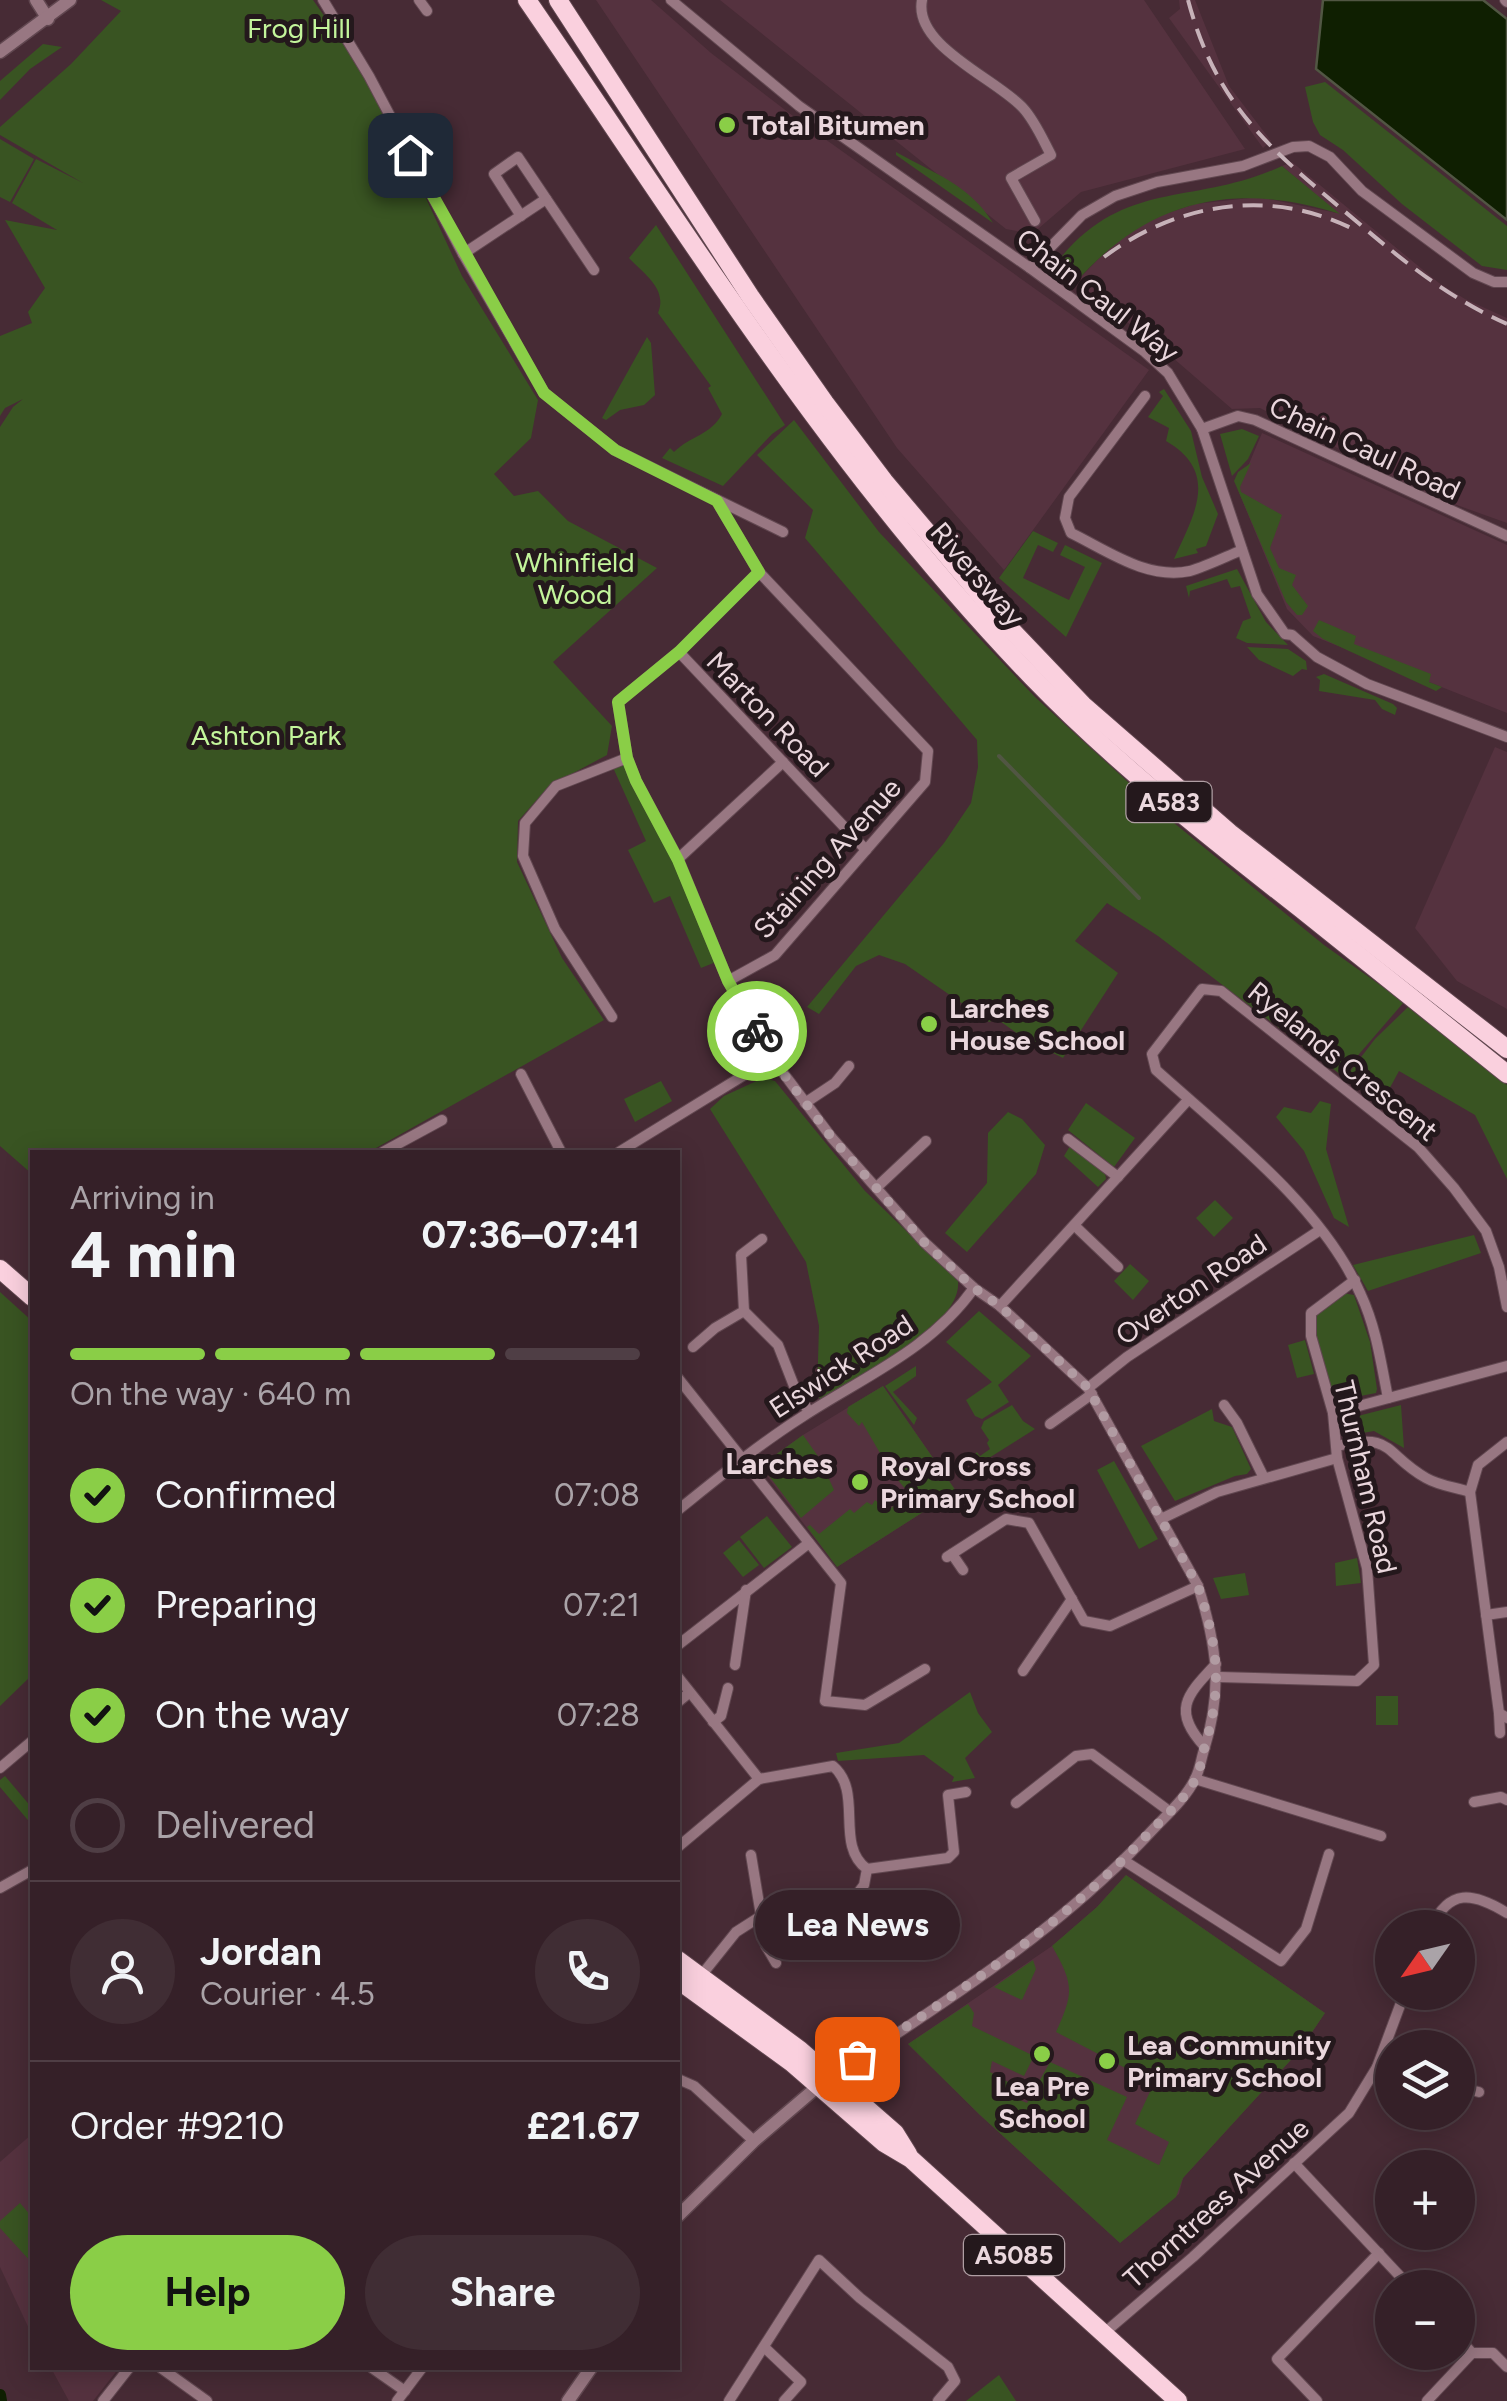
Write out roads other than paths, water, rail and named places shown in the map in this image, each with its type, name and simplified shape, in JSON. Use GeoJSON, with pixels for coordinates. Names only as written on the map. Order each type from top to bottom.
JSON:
{"type":"FeatureCollection","features":[{"type":"Feature","properties":{"kind":"highway","name":"Riversway"},"geometry":{"type":"LineString","coordinates":[[527,0],[826,431],[916,545],[1032,676],[1228,852],[1507,1074]]}},
{"type":"Feature","properties":{"kind":"highway","name":"Riversway"},"geometry":{"type":"LineString","coordinates":[[558,0],[824,403],[998,616],[1082,704],[1230,833],[1507,1049]]}},
{"type":"Feature","properties":{"kind":"highway"},"geometry":{"type":"LineString","coordinates":[[0,1269],[30,1295]]}},
{"type":"Feature","properties":{"kind":"highway","name":"A5085"},"geometry":{"type":"LineString","coordinates":[[690,1982],[825,2081],[884,2143],[910,2158],[1178,2401]]}},
{"type":"Feature","properties":{"kind":"street"},"geometry":{"type":"LineString","coordinates":[[36,0],[48,20]]}},
{"type":"Feature","properties":{"kind":"street"},"geometry":{"type":"LineString","coordinates":[[0,52],[70,0]]}},
{"type":"Feature","properties":{"kind":"street"},"geometry":{"type":"LineString","coordinates":[[323,0],[544,393],[615,450],[783,532]]}},
{"type":"Feature","properties":{"kind":"street"},"geometry":{"type":"LineString","coordinates":[[419,0],[427,12]]}},
{"type":"Feature","properties":{"kind":"street","name":"Chain Caul Way"},"geometry":{"type":"LineString","coordinates":[[671,0],[799,106],[1030,268],[1146,352],[1168,373],[1202,429],[1257,594],[1285,634],[1367,684],[1507,737]]}},
{"type":"Feature","properties":{"kind":"street"},"geometry":{"type":"LineString","coordinates":[[922,0],[924,23],[933,38],[1020,104],[1051,155],[1011,178],[1035,221]]}},
{"type":"Feature","properties":{"kind":"street"},"geometry":{"type":"LineString","coordinates":[[1030,268],[1082,214],[1114,196],[1157,182],[1219,173],[1293,146],[1309,146],[1330,157],[1362,190],[1473,273],[1494,282],[1507,282]]}},
{"type":"Feature","properties":{"kind":"street"},"geometry":{"type":"LineString","coordinates":[[521,216],[494,174],[518,157],[594,270]]}},
{"type":"Feature","properties":{"kind":"street"},"geometry":{"type":"LineString","coordinates":[[464,254],[546,199]]}},
{"type":"Feature","properties":{"kind":"street"},"geometry":{"type":"LineString","coordinates":[[1145,396],[1069,497],[1065,518],[1071,534],[1145,570],[1166,574],[1192,570],[1242,550]]}},
{"type":"Feature","properties":{"kind":"street","name":"Chain Caul Road"},"geometry":{"type":"LineString","coordinates":[[1202,429],[1238,416],[1255,420],[1507,536]]}},
{"type":"Feature","properties":{"kind":"street","name":"Staining Avenue"},"geometry":{"type":"LineString","coordinates":[[717,501],[759,572],[928,751],[925,782],[775,955],[728,981]]}},
{"type":"Feature","properties":{"kind":"street"},"geometry":{"type":"LineString","coordinates":[[680,2214],[754,2141],[825,2081],[1050,1926],[1123,1860],[1196,1779],[1215,1716],[1219,1678],[1210,1622],[1198,1586],[1090,1391],[1000,1306],[924,1242],[804,1103],[772,1058],[728,981],[678,860],[627,758],[618,702],[679,652],[759,572]]}},
{"type":"Feature","properties":{"kind":"street","name":"Marton Road"},"geometry":{"type":"LineString","coordinates":[[679,652],[866,850]]}},
{"type":"Feature","properties":{"kind":"street"},"geometry":{"type":"LineString","coordinates":[[612,1017],[555,929],[523,856],[525,823],[556,786],[627,758]]}},
{"type":"Feature","properties":{"kind":"street"},"geometry":{"type":"LineString","coordinates":[[678,860],[783,762]]}},
{"type":"Feature","properties":{"kind":"street","name":"Ryelands Crescent"},"geometry":{"type":"LineString","coordinates":[[1188,1100],[1156,1070],[1152,1054],[1202,989],[1222,990],[1418,1147],[1486,1231],[1507,1307]]}},
{"type":"Feature","properties":{"kind":"street"},"geometry":{"type":"LineString","coordinates":[[622,1150],[772,1058]]}},
{"type":"Feature","properties":{"kind":"street"},"geometry":{"type":"LineString","coordinates":[[804,1103],[835,1082],[849,1066]]}},
{"type":"Feature","properties":{"kind":"street"},"geometry":{"type":"LineString","coordinates":[[521,1074],[561,1150]]}},
{"type":"Feature","properties":{"kind":"street"},"geometry":{"type":"LineString","coordinates":[[1000,1306],[1188,1100],[1276,1180],[1320,1230],[1355,1280],[1371,1319],[1388,1398]]}},
{"type":"Feature","properties":{"kind":"street"},"geometry":{"type":"LineString","coordinates":[[388,1150],[442,1120]]}},
{"type":"Feature","properties":{"kind":"street"},"geometry":{"type":"LineString","coordinates":[[1068,1139],[1118,1177]]}},
{"type":"Feature","properties":{"kind":"street"},"geometry":{"type":"LineString","coordinates":[[878,1186],[926,1141]]}},
{"type":"Feature","properties":{"kind":"street"},"geometry":{"type":"LineString","coordinates":[[1076,1226],[1118,1268]]}},
{"type":"Feature","properties":{"kind":"street","name":"Overton Road"},"geometry":{"type":"LineString","coordinates":[[1050,1424],[1127,1358],[1320,1230]]}},
{"type":"Feature","properties":{"kind":"street"},"geometry":{"type":"LineString","coordinates":[[762,1239],[740,1255],[744,1311],[778,1345],[794,1386],[810,1412]]}},
{"type":"Feature","properties":{"kind":"street","name":"Thurnham Road"},"geometry":{"type":"LineString","coordinates":[[1219,1678],[1358,1681],[1374,1664],[1367,1568],[1337,1452],[1333,1413],[1310,1336],[1311,1312],[1355,1280]]}},
{"type":"Feature","properties":{"kind":"street","name":"Elswick Road"},"geometry":{"type":"LineString","coordinates":[[680,1508],[810,1412],[894,1364],[922,1343],[974,1288]]}},
{"type":"Feature","properties":{"kind":"street"},"geometry":{"type":"LineString","coordinates":[[693,1347],[744,1311]]}},
{"type":"Feature","properties":{"kind":"street"},"geometry":{"type":"LineString","coordinates":[[1333,1413],[1507,1366]]}},
{"type":"Feature","properties":{"kind":"street"},"geometry":{"type":"LineString","coordinates":[[680,1381],[841,1583],[825,1701],[865,1705],[924,1668]]}},
{"type":"Feature","properties":{"kind":"street"},"geometry":{"type":"LineString","coordinates":[[1224,1405],[1263,1476]]}},
{"type":"Feature","properties":{"kind":"street"},"geometry":{"type":"LineString","coordinates":[[1162,1519],[1216,1492],[1337,1452],[1360,1440],[1391,1449],[1408,1468],[1428,1479],[1470,1492]]}},
{"type":"Feature","properties":{"kind":"street"},"geometry":{"type":"LineString","coordinates":[[1500,1734],[1503,1716],[1470,1492],[1478,1465],[1507,1442]]}},
{"type":"Feature","properties":{"kind":"street"},"geometry":{"type":"LineString","coordinates":[[963,1570],[950,1556],[1006,1519],[1029,1523],[1084,1621],[1110,1626],[1198,1586]]}},
{"type":"Feature","properties":{"kind":"street"},"geometry":{"type":"LineString","coordinates":[[680,1643],[809,1543]]}},
{"type":"Feature","properties":{"kind":"street"},"geometry":{"type":"LineString","coordinates":[[734,1666],[746,1590]]}},
{"type":"Feature","properties":{"kind":"street"},"geometry":{"type":"LineString","coordinates":[[1024,1671],[1072,1599]]}},
{"type":"Feature","properties":{"kind":"street"},"geometry":{"type":"LineString","coordinates":[[1486,1615],[1507,1612]]}},
{"type":"Feature","properties":{"kind":"street"},"geometry":{"type":"LineString","coordinates":[[1205,1746],[1192,1733],[1184,1714],[1188,1694],[1216,1664]]}},
{"type":"Feature","properties":{"kind":"street"},"geometry":{"type":"LineString","coordinates":[[680,1680],[759,1779]]}},
{"type":"Feature","properties":{"kind":"street"},"geometry":{"type":"LineString","coordinates":[[713,1722],[720,1716],[728,1688]]}},
{"type":"Feature","properties":{"kind":"street"},"geometry":{"type":"LineString","coordinates":[[680,1700],[690,1693]]}},
{"type":"Feature","properties":{"kind":"street"},"geometry":{"type":"LineString","coordinates":[[0,1768],[30,1742]]}},
{"type":"Feature","properties":{"kind":"street"},"geometry":{"type":"LineString","coordinates":[[1016,1802],[1076,1756],[1092,1754],[1170,1811]]}},
{"type":"Feature","properties":{"kind":"street"},"geometry":{"type":"LineString","coordinates":[[680,1845],[759,1779],[832,1766],[846,1785],[853,1855],[868,1869]]}},
{"type":"Feature","properties":{"kind":"street"},"geometry":{"type":"LineString","coordinates":[[1196,1779],[1381,1836]]}},
{"type":"Feature","properties":{"kind":"street"},"geometry":{"type":"LineString","coordinates":[[868,1869],[948,1858],[954,1852],[948,1794],[966,1792]]}},
{"type":"Feature","properties":{"kind":"street"},"geometry":{"type":"LineString","coordinates":[[1474,1802],[1507,1800]]}},
{"type":"Feature","properties":{"kind":"street"},"geometry":{"type":"LineString","coordinates":[[1123,1860],[1282,1961],[1306,1929],[1329,1854]]}},
{"type":"Feature","properties":{"kind":"street"},"geometry":{"type":"LineString","coordinates":[[751,1855],[766,1946],[776,1962]]}},
{"type":"Feature","properties":{"kind":"street"},"geometry":{"type":"LineString","coordinates":[[868,1869],[864,1886],[837,1920],[872,1949]]}},
{"type":"Feature","properties":{"kind":"street"},"geometry":{"type":"LineString","coordinates":[[0,1888],[30,1871]]}},
{"type":"Feature","properties":{"kind":"street"},"geometry":{"type":"LineString","coordinates":[[1440,1910],[1448,1900],[1465,1896],[1505,1908]]}},
{"type":"Feature","properties":{"kind":"street"},"geometry":{"type":"LineString","coordinates":[[690,1982],[736,1932],[761,1916]]}},
{"type":"Feature","properties":{"kind":"street","name":"Thorntrees Avenue"},"geometry":{"type":"LineString","coordinates":[[1103,2335],[1348,2113],[1375,2071]]}},
{"type":"Feature","properties":{"kind":"street"},"geometry":{"type":"LineString","coordinates":[[680,2080],[694,2086],[754,2141]]}},
{"type":"Feature","properties":{"kind":"street"},"geometry":{"type":"LineString","coordinates":[[1475,2091],[1479,2092]]}},
{"type":"Feature","properties":{"kind":"street"},"geometry":{"type":"LineString","coordinates":[[1294,2163],[1395,2270]]}},
{"type":"Feature","properties":{"kind":"street"},"geometry":{"type":"LineString","coordinates":[[1317,2401],[1277,2359],[1379,2253]]}},
{"type":"Feature","properties":{"kind":"street"},"geometry":{"type":"LineString","coordinates":[[729,2401],[819,2260],[860,2298],[948,2367],[955,2381],[938,2401]]}},
{"type":"Feature","properties":{"kind":"street"},"geometry":{"type":"LineString","coordinates":[[764,2347],[801,2382],[784,2401]]}},
{"type":"Feature","properties":{"kind":"street"},"geometry":{"type":"LineString","coordinates":[[1475,2353],[1493,2353],[1507,2367]]}},
{"type":"Feature","properties":{"kind":"street"},"geometry":{"type":"LineString","coordinates":[[103,2401],[127,2370]]}},
{"type":"Feature","properties":{"kind":"street"},"geometry":{"type":"LineString","coordinates":[[164,2370],[207,2401]]}},
{"type":"Feature","properties":{"kind":"street"},"geometry":{"type":"LineString","coordinates":[[374,2370],[401,2396],[420,2370]]}},
{"type":"Feature","properties":{"kind":"street"},"geometry":{"type":"LineString","coordinates":[[568,2401],[590,2370]]}},
{"type":"Feature","properties":{"kind":"street"},"geometry":{"type":"LineString","coordinates":[[1427,2401],[1456,2370]]}},
{"type":"Feature","properties":{"kind":"waterway"},"geometry":{"type":"LineString","coordinates":[[999,756],[1139,898]]}},
{"type":"Feature","properties":{"kind":"waterway"},"geometry":{"type":"LineString","coordinates":[[0,2395],[1,2401]]}},
{"type":"Feature","properties":{"kind":"railway"},"geometry":{"type":"LineString","coordinates":[[1188,0],[1215,71],[1232,100],[1274,149],[1410,265],[1446,291],[1507,324]]}},
{"type":"Feature","properties":{"kind":"railway"},"geometry":{"type":"LineString","coordinates":[[1104,257],[1163,224],[1227,207],[1260,205],[1292,209],[1325,217],[1357,231]]}},
{"type":"Feature","properties":{"kind":"place","name":"Total Bitumen"},"geometry":{"type":"Point","coordinates":[727,125]}},
{"type":"Feature","properties":{"kind":"place","name":"Larches House School"},"geometry":{"type":"Point","coordinates":[929,1024]}},
{"type":"Feature","properties":{"kind":"place","name":"Royal Cross Primary School"},"geometry":{"type":"Point","coordinates":[860,1482]}},
{"type":"Feature","properties":{"kind":"place","name":"Lea Pre School"},"geometry":{"type":"Point","coordinates":[1042,2054]}},
{"type":"Feature","properties":{"kind":"place","name":"Lea News"},"geometry":{"type":"Point","coordinates":[857,2059]}},
{"type":"Feature","properties":{"kind":"place","name":"Lea Community Primary School"},"geometry":{"type":"Point","coordinates":[1107,2061]}},
{"type":"Feature","properties":{"kind":"district","name":"Larches"},"geometry":{"type":"Point","coordinates":[779,1464]}},
{"type":"Feature","properties":{"kind":"park label","name":"Frog Hill"},"geometry":{"type":"Point","coordinates":[299,28]}},
{"type":"Feature","properties":{"kind":"park label","name":"Whinfield Wood"},"geometry":{"type":"Point","coordinates":[575,578]}},
{"type":"Feature","properties":{"kind":"park label","name":"Ashton Park"},"geometry":{"type":"Point","coordinates":[266,735]}}]}
